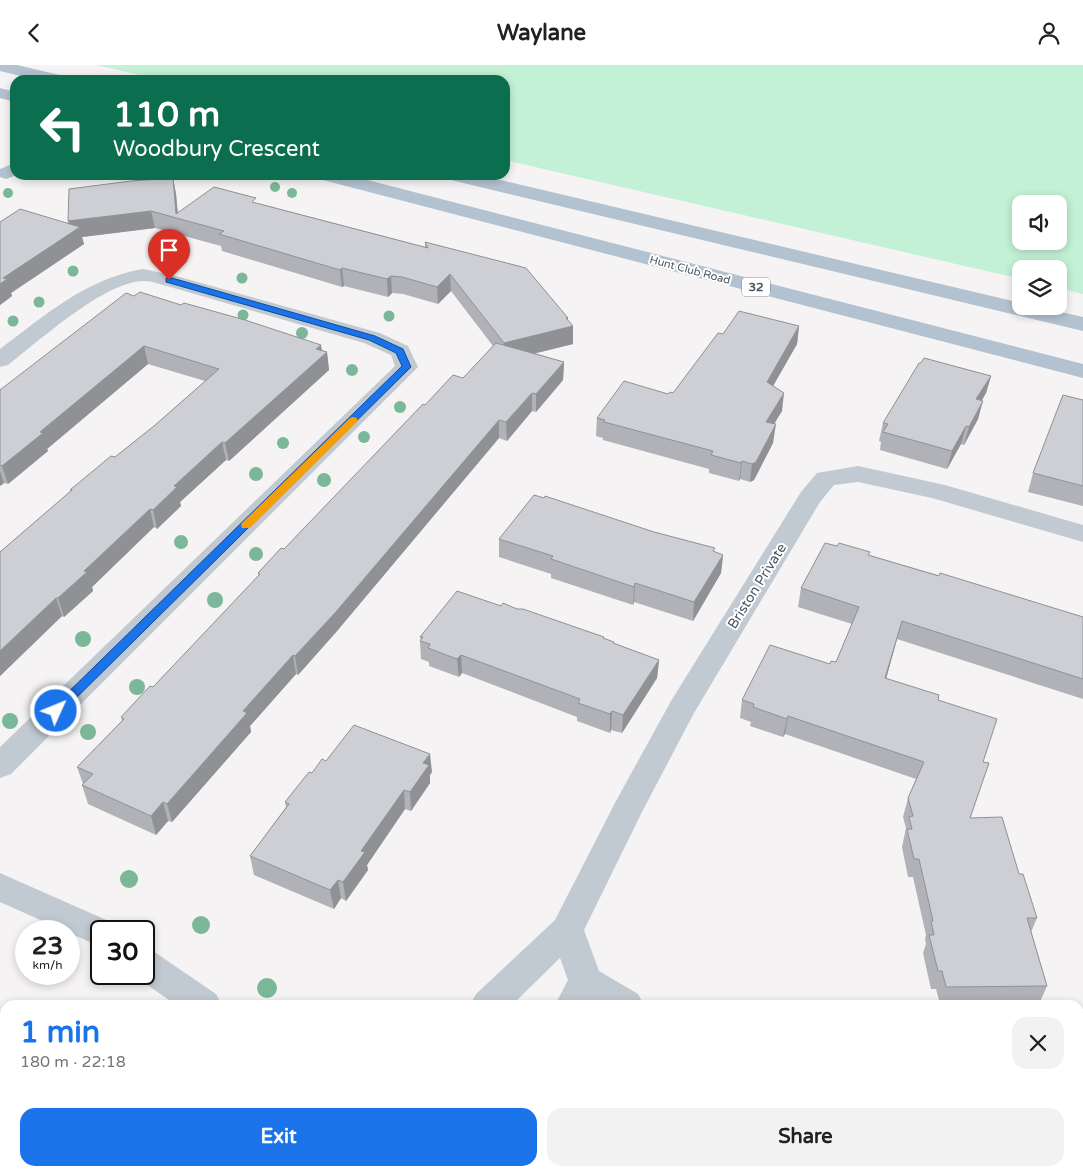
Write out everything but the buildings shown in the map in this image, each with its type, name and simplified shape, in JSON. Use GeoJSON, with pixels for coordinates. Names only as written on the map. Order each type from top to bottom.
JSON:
{"type":"FeatureCollection","features":[{"type":"Feature","properties":{"kind":"main road"},"geometry":{"type":"LineString","coordinates":[[0,66],[37,75]]}},
{"type":"Feature","properties":{"kind":"main road","name":"Hunt Club Road"},"geometry":{"type":"LineString","coordinates":[[345,180],[1083,371]]}},
{"type":"Feature","properties":{"kind":"main road"},"geometry":{"type":"LineString","coordinates":[[476,180],[1083,324]]}},
{"type":"Feature","properties":{"kind":"street"},"geometry":{"type":"LineString","coordinates":[[0,360],[93,291],[115,280],[143,275],[169,280],[372,338],[400,351],[407,367],[0,766]]}},
{"type":"Feature","properties":{"kind":"street","name":"Briston Private"},"geometry":{"type":"LineString","coordinates":[[493,1000],[568,931],[627,810],[681,709],[810,498],[826,478],[858,474],[936,491],[1083,534]]}},
{"type":"Feature","properties":{"kind":"street"},"geometry":{"type":"LineString","coordinates":[[0,887],[90,928]]}},
{"type":"Feature","properties":{"kind":"street"},"geometry":{"type":"LineString","coordinates":[[568,931],[580,993],[607,1000]]}},
{"type":"Feature","properties":{"kind":"street"},"geometry":{"type":"LineString","coordinates":[[155,971],[197,1000]]}},
{"type":"Feature","properties":{"kind":"green space"},"geometry":{"type":"Polygon","coordinates":[[[97,65],[1083,65],[1083,294],[1067,290],[1067,260],[1012,260],[1012,277],[510,161],[510,75],[140,75],[97,65]]]}},
{"type":"Feature","properties":{"kind":"slow traffic"},"geometry":{"type":"LineString","coordinates":[[246,525],[353,420]]}},
{"type":"Feature","properties":{"kind":"route"},"geometry":{"type":"LineString","coordinates":[[56,711],[407,367],[400,351],[372,338],[169,280]]}}]}
